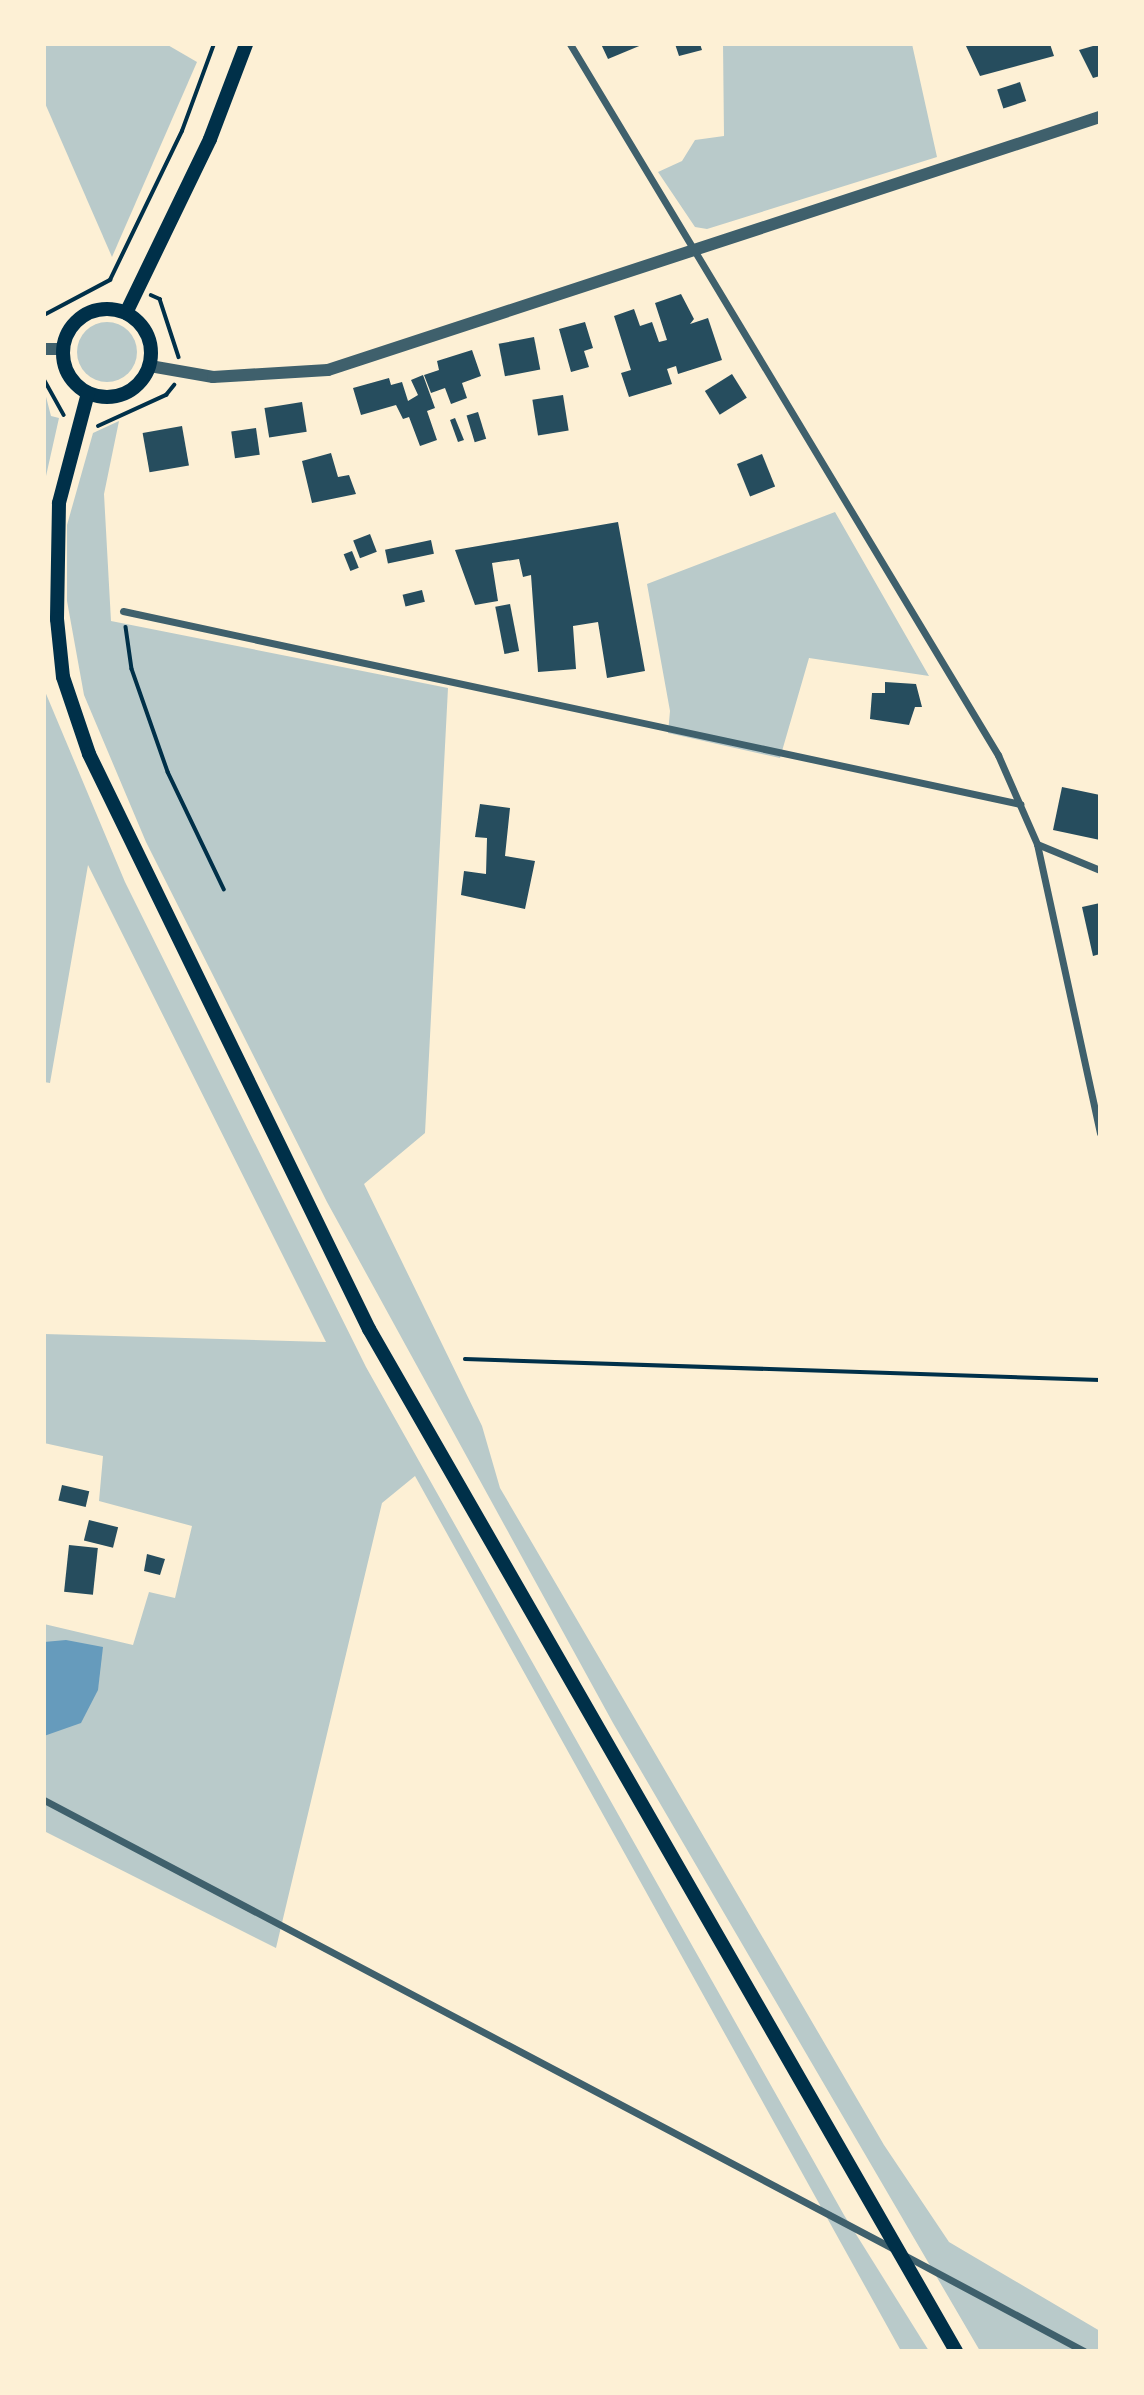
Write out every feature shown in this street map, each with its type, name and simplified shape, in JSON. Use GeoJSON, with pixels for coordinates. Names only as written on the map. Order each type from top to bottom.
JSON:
{"type":"FeatureCollection","features":[{"type":"Feature","properties":{"kind":"main road"},"geometry":{"type":"LineString","coordinates":[[126,313],[210,139],[246,44]]}},
{"type":"Feature","properties":{"kind":"main road"},"geometry":{"type":"LineString","coordinates":[[126,313],[145,330],[150,366],[125,393],[88,393],[71,379],[63,349],[85,314],[126,313]]}},
{"type":"Feature","properties":{"kind":"main road"},"geometry":{"type":"LineString","coordinates":[[88,393],[59,503],[57,619],[63,677],[89,754],[369,1329],[956,2351]]}},
{"type":"Feature","properties":{"kind":"street"},"geometry":{"type":"LineString","coordinates":[[570,44],[990,743],[1020,804],[1037,844],[1100,1133]]}},
{"type":"Feature","properties":{"kind":"street"},"geometry":{"type":"LineString","coordinates":[[150,366],[213,377],[328,370],[692,248],[1100,117]]}},
{"type":"Feature","properties":{"kind":"street"},"geometry":{"type":"LineString","coordinates":[[44,349],[63,349]]}},
{"type":"Feature","properties":{"kind":"street"},"geometry":{"type":"LineString","coordinates":[[124,611],[1020,804]]}},
{"type":"Feature","properties":{"kind":"street"},"geometry":{"type":"LineString","coordinates":[[1037,844],[1100,870]]}},
{"type":"Feature","properties":{"kind":"street"},"geometry":{"type":"LineString","coordinates":[[44,1800],[783,2189],[1084,2351]]}},
{"type":"Feature","properties":{"kind":"path"},"geometry":{"type":"LineString","coordinates":[[44,316],[87,297],[112,277],[182,131],[214,44]]}},
{"type":"Feature","properties":{"kind":"path"},"geometry":{"type":"LineString","coordinates":[[44,379],[59,413],[98,427],[166,395],[177,372],[180,349],[167,332],[160,299],[112,277]]}},
{"type":"Feature","properties":{"kind":"path"},"geometry":{"type":"LineString","coordinates":[[124,611],[132,668],[168,772],[224,888]]}},
{"type":"Feature","properties":{"kind":"path"},"geometry":{"type":"LineString","coordinates":[[466,1359],[1100,1380]]}},
{"type":"Feature","properties":{"kind":"shaded area"},"geometry":{"type":"Polygon","coordinates":[[[44,44],[166,44],[197,62],[112,257],[44,101],[44,44]]]}},
{"type":"Feature","properties":{"kind":"shaded area"},"geometry":{"type":"Polygon","coordinates":[[[723,44],[912,44],[937,157],[707,229],[695,227],[658,172],[682,161],[695,140],[724,136],[723,44]]]}},
{"type":"Feature","properties":{"kind":"shaded area"},"geometry":{"type":"Polygon","coordinates":[[[107,322],[128,331],[137,352],[128,373],[107,382],[86,373],[77,352],[86,331],[107,322]]]}},
{"type":"Feature","properties":{"kind":"shaded area"},"geometry":{"type":"Polygon","coordinates":[[[44,389],[51,416],[59,418],[44,485],[44,389]]]}},
{"type":"Feature","properties":{"kind":"shaded area"},"geometry":{"type":"Polygon","coordinates":[[[119,421],[104,494],[111,621],[448,688],[425,1133],[364,1184],[482,1426],[500,1488],[884,2145],[949,2242],[1100,2331],[1100,2351],[980,2351],[613,1723],[327,1202],[146,842],[84,695],[67,601],[67,525],[93,433],[119,421]]]}},
{"type":"Feature","properties":{"kind":"shaded area"},"geometry":{"type":"Polygon","coordinates":[[[835,512],[929,676],[809,658],[780,758],[668,733],[670,711],[647,584],[835,512]]]}},
{"type":"Feature","properties":{"kind":"shaded area"},"geometry":{"type":"Polygon","coordinates":[[[44,689],[125,882],[366,1367],[844,2215],[929,2351],[901,2351],[415,1476],[382,1503],[276,1948],[44,1831],[44,1624],[133,1645],[149,1592],[175,1598],[192,1526],[99,1501],[103,1456],[44,1443],[44,1334],[326,1342],[88,865],[50,1083],[44,1082],[44,689]]]}},
{"type":"Feature","properties":{"kind":"water"},"geometry":{"type":"Polygon","coordinates":[[[66,1640],[103,1647],[98,1690],[81,1723],[44,1736],[44,1642],[66,1640]]]}},
{"type":"Feature","properties":{"kind":"building"},"geometry":{"type":"Polygon","coordinates":[[[601,44],[644,44],[608,59],[601,44]]]}},
{"type":"Feature","properties":{"kind":"building"},"geometry":{"type":"Polygon","coordinates":[[[675,44],[700,44],[702,50],[679,56],[675,44]]]}},
{"type":"Feature","properties":{"kind":"building"},"geometry":{"type":"Polygon","coordinates":[[[1050,44],[1054,56],[980,76],[966,46],[1050,44]]]}},
{"type":"Feature","properties":{"kind":"building"},"geometry":{"type":"Polygon","coordinates":[[[1100,44],[1100,76],[1093,78],[1079,50],[1100,44]]]}},
{"type":"Feature","properties":{"kind":"building"},"geometry":{"type":"Polygon","coordinates":[[[1020,82],[1026,101],[1003,108],[997,89],[1020,82]]]}},
{"type":"Feature","properties":{"kind":"building"},"geometry":{"type":"Polygon","coordinates":[[[681,294],[694,319],[690,324],[708,318],[722,360],[678,374],[676,366],[667,369],[672,384],[629,397],[621,373],[631,370],[614,316],[634,309],[640,326],[652,322],[659,342],[667,340],[655,303],[681,294]]]}},
{"type":"Feature","properties":{"kind":"building"},"geometry":{"type":"Polygon","coordinates":[[[585,322],[593,348],[584,351],[589,367],[571,372],[559,329],[585,322]]]}},
{"type":"Feature","properties":{"kind":"building"},"geometry":{"type":"Polygon","coordinates":[[[534,337],[540,369],[505,376],[499,344],[534,337]]]}},
{"type":"Feature","properties":{"kind":"building"},"geometry":{"type":"Polygon","coordinates":[[[472,350],[481,376],[462,383],[467,398],[451,404],[445,388],[431,393],[424,375],[439,370],[437,361],[472,350]]]}},
{"type":"Feature","properties":{"kind":"building"},"geometry":{"type":"Polygon","coordinates":[[[732,374],[747,398],[720,415],[705,391],[732,374]]]}},
{"type":"Feature","properties":{"kind":"building"},"geometry":{"type":"Polygon","coordinates":[[[423,375],[435,408],[427,411],[437,440],[420,446],[409,417],[403,419],[396,405],[361,415],[353,388],[389,378],[391,385],[402,382],[408,401],[418,395],[411,380],[423,375]]]}},
{"type":"Feature","properties":{"kind":"building"},"geometry":{"type":"Polygon","coordinates":[[[563,395],[569,431],[538,435],[532,400],[563,395]]]}},
{"type":"Feature","properties":{"kind":"building"},"geometry":{"type":"Polygon","coordinates":[[[302,402],[307,432],[269,438],[264,408],[302,402]]]}},
{"type":"Feature","properties":{"kind":"building"},"geometry":{"type":"Polygon","coordinates":[[[478,412],[486,439],[475,442],[467,416],[478,412]]]}},
{"type":"Feature","properties":{"kind":"building"},"geometry":{"type":"Polygon","coordinates":[[[455,418],[464,440],[458,442],[450,420],[455,418]]]}},
{"type":"Feature","properties":{"kind":"building"},"geometry":{"type":"Polygon","coordinates":[[[182,426],[189,465],[150,472],[143,433],[182,426]]]}},
{"type":"Feature","properties":{"kind":"building"},"geometry":{"type":"Polygon","coordinates":[[[256,428],[260,455],[235,458],[231,431],[256,428]]]}},
{"type":"Feature","properties":{"kind":"building"},"geometry":{"type":"Polygon","coordinates":[[[331,453],[338,477],[349,475],[356,494],[312,503],[302,461],[331,453]]]}},
{"type":"Feature","properties":{"kind":"building"},"geometry":{"type":"Polygon","coordinates":[[[762,454],[775,486],[750,497],[737,464],[762,454]]]}},
{"type":"Feature","properties":{"kind":"building"},"geometry":{"type":"Polygon","coordinates":[[[618,522],[645,671],[607,678],[598,622],[573,626],[576,669],[538,672],[531,575],[523,577],[519,559],[492,563],[498,601],[475,605],[455,550],[618,522]]]}},
{"type":"Feature","properties":{"kind":"building"},"geometry":{"type":"Polygon","coordinates":[[[370,534],[377,552],[360,558],[353,540],[370,534]]]}},
{"type":"Feature","properties":{"kind":"building"},"geometry":{"type":"Polygon","coordinates":[[[431,540],[434,554],[388,563],[385,550],[431,540]]]}},
{"type":"Feature","properties":{"kind":"building"},"geometry":{"type":"Polygon","coordinates":[[[352,551],[359,568],[350,571],[344,554],[352,551]]]}},
{"type":"Feature","properties":{"kind":"building"},"geometry":{"type":"Polygon","coordinates":[[[422,590],[425,602],[405,606],[403,595],[422,590]]]}},
{"type":"Feature","properties":{"kind":"building"},"geometry":{"type":"Polygon","coordinates":[[[510,604],[519,651],[504,654],[495,607],[510,604]]]}},
{"type":"Feature","properties":{"kind":"building"},"geometry":{"type":"Polygon","coordinates":[[[885,682],[916,684],[922,707],[915,707],[909,725],[870,719],[872,693],[885,693],[885,682]]]}},
{"type":"Feature","properties":{"kind":"building"},"geometry":{"type":"Polygon","coordinates":[[[1062,787],[1100,795],[1100,840],[1053,830],[1062,787]]]}},
{"type":"Feature","properties":{"kind":"building"},"geometry":{"type":"Polygon","coordinates":[[[480,804],[510,808],[505,856],[535,861],[525,909],[461,895],[464,871],[486,874],[487,838],[475,837],[480,804]]]}},
{"type":"Feature","properties":{"kind":"building"},"geometry":{"type":"Polygon","coordinates":[[[1100,903],[1100,954],[1093,956],[1082,907],[1100,903]]]}},
{"type":"Feature","properties":{"kind":"building"},"geometry":{"type":"Polygon","coordinates":[[[62,1485],[89,1491],[86,1507],[58,1501],[62,1485]]]}},
{"type":"Feature","properties":{"kind":"building"},"geometry":{"type":"Polygon","coordinates":[[[89,1520],[118,1527],[113,1548],[84,1540],[89,1520]]]}},
{"type":"Feature","properties":{"kind":"building"},"geometry":{"type":"Polygon","coordinates":[[[69,1545],[98,1548],[93,1595],[64,1592],[69,1545]]]}},
{"type":"Feature","properties":{"kind":"building"},"geometry":{"type":"Polygon","coordinates":[[[147,1554],[165,1559],[160,1575],[144,1571],[147,1554]]]}}]}
